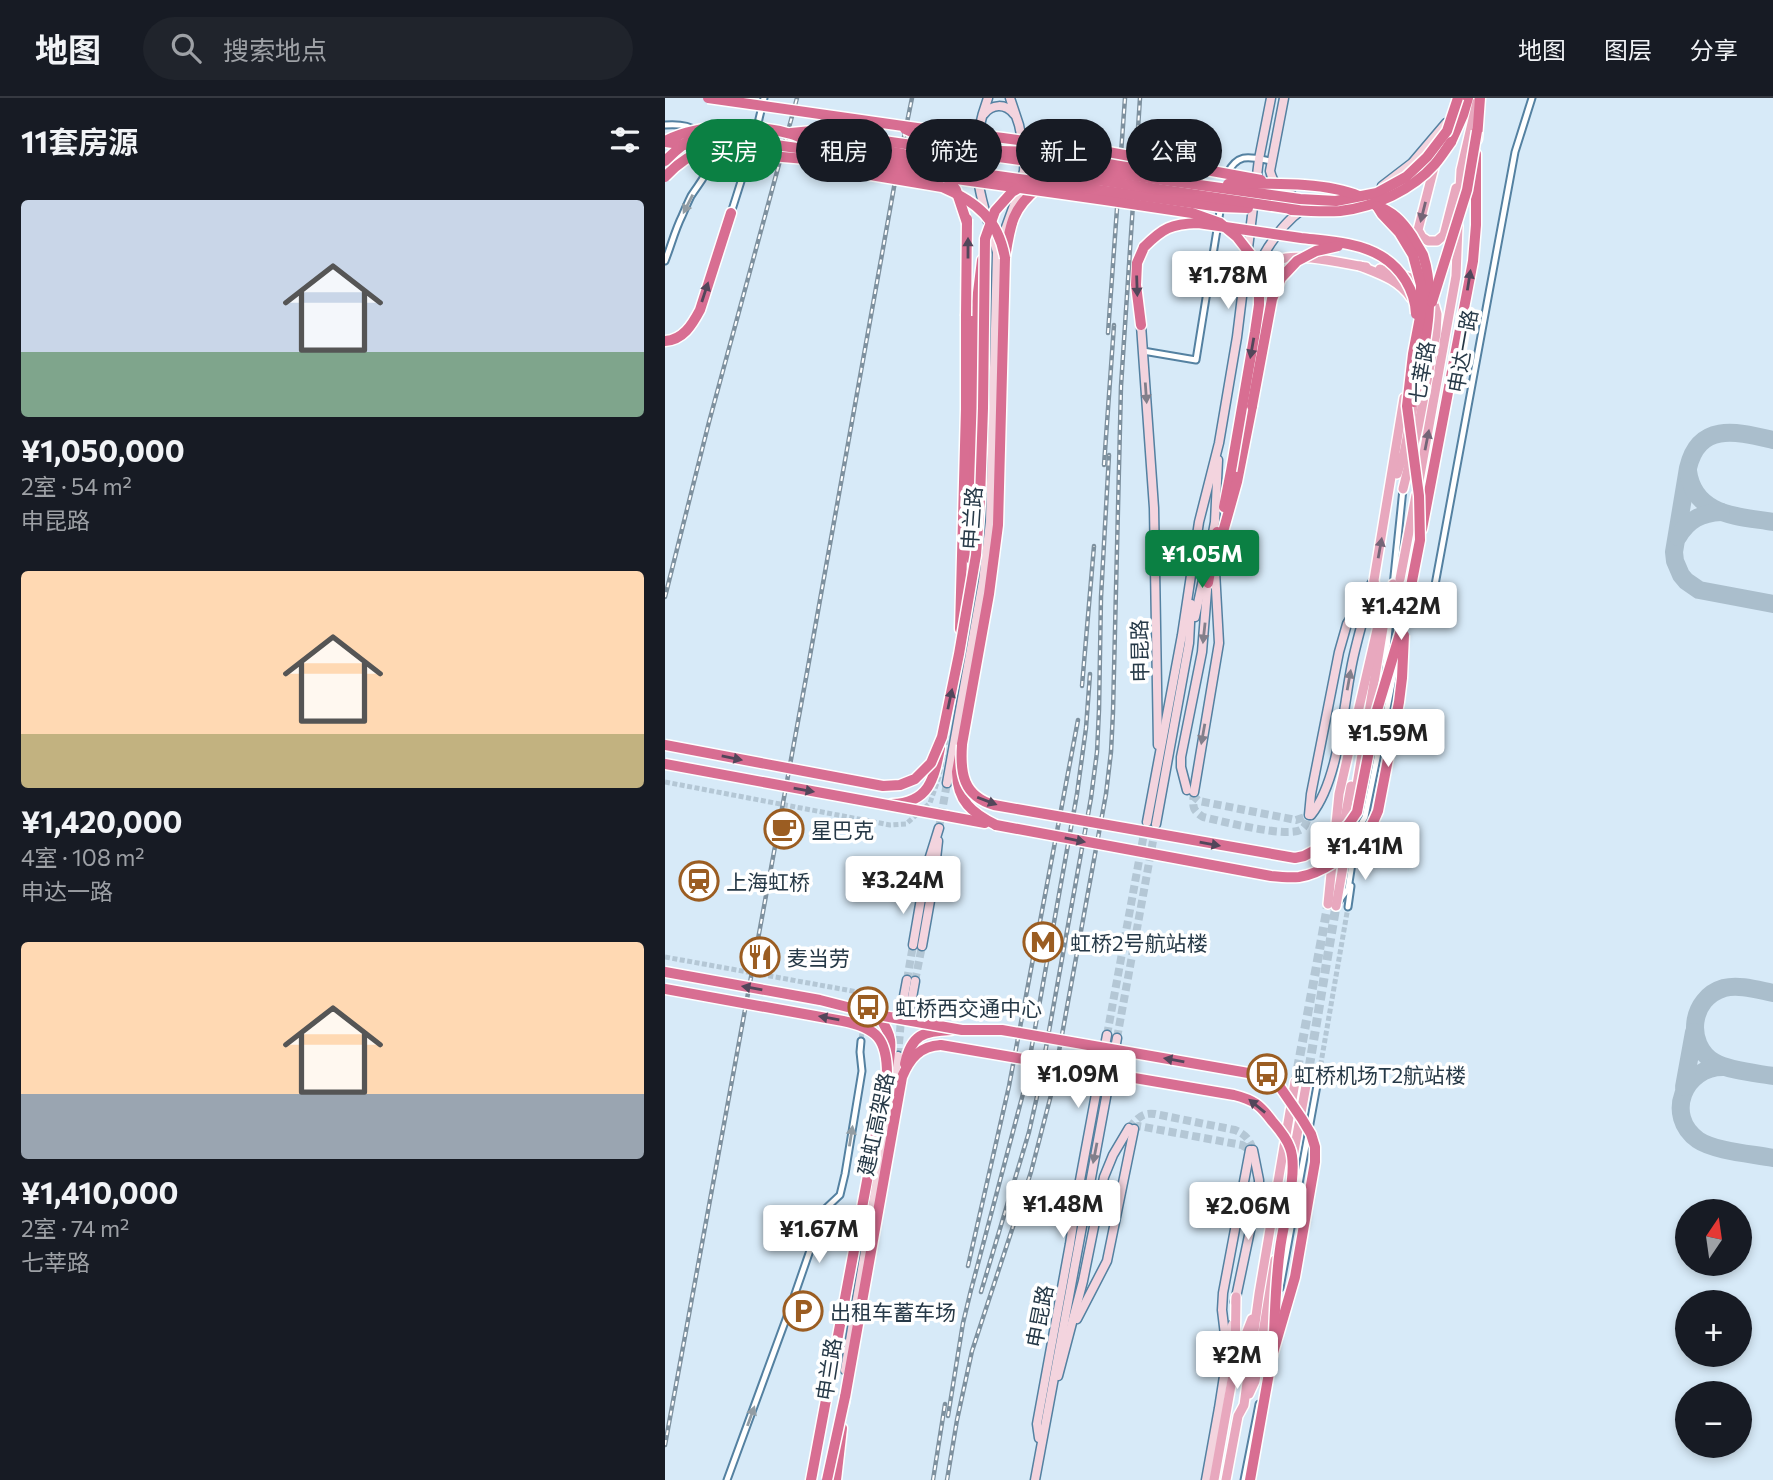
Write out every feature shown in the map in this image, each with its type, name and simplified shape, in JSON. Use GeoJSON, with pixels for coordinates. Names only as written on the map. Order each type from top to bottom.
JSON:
{"type":"FeatureCollection","features":[{"type":"Feature","properties":{"kind":"highway"},"geometry":{"type":"LineString","coordinates":[[708,98],[864,119]]}},
{"type":"Feature","properties":{"kind":"highway"},"geometry":{"type":"LineString","coordinates":[[1112,172],[1300,199],[1336,201],[1377,193],[1406,177],[1427,157],[1447,131],[1456,98]]}},
{"type":"Feature","properties":{"kind":"highway"},"geometry":{"type":"LineString","coordinates":[[665,177],[683,160],[697,152],[733,143],[761,143],[1221,207],[1339,211],[1391,197],[1418,180],[1436,163],[1451,142],[1468,98]]}},
{"type":"Feature","properties":{"kind":"highway"},"geometry":{"type":"LineString","coordinates":[[665,764],[1271,876],[1300,877],[1319,871],[1359,843],[1378,811],[1402,678],[1408,613],[1420,540],[1473,261],[1479,98]]}},
{"type":"Feature","properties":{"kind":"highway"},"geometry":{"type":"LineString","coordinates":[[892,124],[1106,152],[1282,184]]}},
{"type":"Feature","properties":{"kind":"highway"},"geometry":{"type":"LineString","coordinates":[[892,125],[920,136],[947,155],[962,177],[967,197],[968,274],[959,654]]}},
{"type":"Feature","properties":{"kind":"highway"},"geometry":{"type":"LineString","coordinates":[[791,134],[812,131],[906,144]]}},
{"type":"Feature","properties":{"kind":"highway"},"geometry":{"type":"LineString","coordinates":[[1414,402],[1429,313],[1467,191],[1477,131]]}},
{"type":"Feature","properties":{"kind":"highway"},"geometry":{"type":"LineString","coordinates":[[665,142],[686,132]]}},
{"type":"Feature","properties":{"kind":"highway"},"geometry":{"type":"LineString","coordinates":[[782,133],[809,141],[899,153],[934,165],[956,190],[967,223]]}},
{"type":"Feature","properties":{"kind":"highway"},"geometry":{"type":"LineString","coordinates":[[665,142],[686,145]]}},
{"type":"Feature","properties":{"kind":"highway"},"geometry":{"type":"LineString","coordinates":[[665,161],[686,143]]}},
{"type":"Feature","properties":{"kind":"highway"},"geometry":{"type":"LineString","coordinates":[[1002,151],[1036,152],[1228,184],[1282,184],[1356,194],[1388,209],[1404,224],[1422,253],[1429,284],[1429,313]]}},
{"type":"Feature","properties":{"kind":"highway"},"geometry":{"type":"LineString","coordinates":[[782,157],[829,161],[1192,213],[1220,223],[1237,237],[1251,255],[1259,279],[1259,305],[1231,471],[1208,583]]}},
{"type":"Feature","properties":{"kind":"highway"},"geometry":{"type":"LineString","coordinates":[[782,160],[942,187],[961,195],[979,208],[1002,245],[998,525],[989,594],[957,772],[960,793],[968,807],[996,825]]}},
{"type":"Feature","properties":{"kind":"highway"},"geometry":{"type":"LineString","coordinates":[[971,559],[975,317],[979,275],[985,239],[995,211],[1011,192],[1031,180],[1056,176],[1297,210]]}},
{"type":"Feature","properties":{"kind":"highway"},"geometry":{"type":"LineString","coordinates":[[1001,255],[1010,224],[1020,204],[1038,188],[1052,182]]}},
{"type":"Feature","properties":{"kind":"highway"},"geometry":{"type":"LineString","coordinates":[[1377,206],[1399,232],[1413,255],[1421,285],[1421,312],[1407,406],[1419,496],[1420,540]]}},
{"type":"Feature","properties":{"kind":"highway"},"geometry":{"type":"LineString","coordinates":[[665,341],[681,337],[693,324],[731,213]]}},
{"type":"Feature","properties":{"kind":"highway"},"geometry":{"type":"LineString","coordinates":[[1141,325],[1137,263],[1144,247],[1158,233],[1178,224],[1198,223],[1346,245],[1380,255],[1397,268],[1409,286],[1416,305],[1417,332]]}},
{"type":"Feature","properties":{"kind":"highway"},"geometry":{"type":"LineString","coordinates":[[884,804],[906,803],[926,790],[935,769],[959,654],[976,555],[980,499],[985,239]]}},
{"type":"Feature","properties":{"kind":"highway"},"geometry":{"type":"LineString","coordinates":[[1221,539],[1237,482],[1272,299],[1281,278],[1297,261],[1316,251],[1346,245]]}},
{"type":"Feature","properties":{"kind":"highway"},"geometry":{"type":"LineString","coordinates":[[968,274],[975,317]]}},
{"type":"Feature","properties":{"kind":"highway"},"geometry":{"type":"LineString","coordinates":[[1221,539],[1222,515]]}},
{"type":"Feature","properties":{"kind":"highway"},"geometry":{"type":"LineString","coordinates":[[962,745],[962,768],[968,788],[982,801],[1057,817],[1275,855],[1295,858],[1304,856],[1337,835],[1357,812],[1377,710],[1408,613]]}},
{"type":"Feature","properties":{"kind":"highway"},"geometry":{"type":"LineString","coordinates":[[665,746],[891,786],[908,782],[924,772],[942,737]]}},
{"type":"Feature","properties":{"kind":"highway"},"geometry":{"type":"LineString","coordinates":[[665,972],[820,1000],[878,1015],[962,1030]]}},
{"type":"Feature","properties":{"kind":"highway"},"geometry":{"type":"LineString","coordinates":[[665,989],[866,1027],[880,1038],[884,1045],[887,1074]]}},
{"type":"Feature","properties":{"kind":"highway"},"geometry":{"type":"LineString","coordinates":[[811,1480],[887,1074],[890,1034],[878,1015]]}},
{"type":"Feature","properties":{"kind":"highway"},"geometry":{"type":"LineString","coordinates":[[902,1077],[909,1047],[917,1037],[938,1030],[1002,1030],[1254,1074],[1280,1087],[1311,1134],[1315,1147],[1315,1162],[1295,1277],[1272,1356],[1250,1480]]}},
{"type":"Feature","properties":{"kind":"highway","name":"建虹高架路"},"geometry":{"type":"LineString","coordinates":[[845,1397],[902,1077],[918,1052],[941,1045],[1234,1095],[1257,1103],[1286,1140],[1293,1157],[1280,1250],[1272,1356]]}},
{"type":"Feature","properties":{"kind":"highway"},"geometry":{"type":"LineString","coordinates":[[827,1480],[845,1397]]}},
{"type":"Feature","properties":{"kind":"highway"},"geometry":{"type":"LineString","coordinates":[[836,1480],[845,1397]]}},
{"type":"Feature","properties":{"kind":"main road","name":"申兰路"},"geometry":{"type":"LineString","coordinates":[[980,119],[988,98]]}},
{"type":"Feature","properties":{"kind":"main road","name":"申兰路"},"geometry":{"type":"LineString","coordinates":[[947,783],[983,581],[990,522],[1001,255],[1024,171],[1025,154],[1010,98]]}},
{"type":"Feature","properties":{"kind":"main road","name":"申昆路"},"geometry":{"type":"LineString","coordinates":[[1149,809],[1182,635],[1199,522],[1219,443],[1237,337],[1259,159],[1271,98]]}},
{"type":"Feature","properties":{"kind":"main road"},"geometry":{"type":"LineString","coordinates":[[1284,98],[1271,161],[1273,181],[1284,193],[1305,200],[1333,202]]}},
{"type":"Feature","properties":{"kind":"main road","name":"七莘路"},"geometry":{"type":"LineString","coordinates":[[1456,98],[1446,123],[1418,230],[1428,241],[1437,241],[1444,235],[1479,98]]}},
{"type":"Feature","properties":{"kind":"main road"},"geometry":{"type":"LineString","coordinates":[[981,119],[985,111],[1002,106],[1010,109],[1016,116]]}},
{"type":"Feature","properties":{"kind":"main road"},"geometry":{"type":"LineString","coordinates":[[1237,337],[1248,291],[1258,266],[1270,244],[1290,221],[1308,207],[1356,198],[1383,185],[1412,163],[1446,123]]}},
{"type":"Feature","properties":{"kind":"main road","name":"七莘路"},"geometry":{"type":"LineString","coordinates":[[1332,905],[1383,628],[1397,582],[1456,276],[1461,170]]}},
{"type":"Feature","properties":{"kind":"main road","name":"申兰路"},"geometry":{"type":"LineString","coordinates":[[979,182],[1001,255]]}},
{"type":"Feature","properties":{"kind":"main road"},"geometry":{"type":"LineString","coordinates":[[982,198],[1000,206],[1011,202],[1018,194]]}},
{"type":"Feature","properties":{"kind":"main road"},"geometry":{"type":"LineString","coordinates":[[1248,291],[1280,260],[1296,256],[1386,270],[1422,285],[1432,297],[1437,314],[1436,334],[1403,489]]}},
{"type":"Feature","properties":{"kind":"main road"},"geometry":{"type":"LineString","coordinates":[[1360,266],[1388,277],[1411,296],[1416,331],[1374,580],[1353,658],[1337,750],[1324,796],[1310,815],[1311,794],[1339,652],[1347,624],[1374,580]]}},
{"type":"Feature","properties":{"kind":"main road","name":"申昆路"},"geometry":{"type":"LineString","coordinates":[[1141,325],[1154,508],[1158,744],[1149,809],[1151,823],[1189,643],[1192,597],[1189,580]]}},
{"type":"Feature","properties":{"kind":"main road"},"geometry":{"type":"LineString","coordinates":[[1389,499],[1404,453],[1414,402]]}},
{"type":"Feature","properties":{"kind":"main road","name":"申昆路"},"geometry":{"type":"LineString","coordinates":[[1219,443],[1215,522],[1207,566],[1202,652],[1181,757],[1181,767],[1190,791],[1219,643],[1215,571],[1221,539]]}},
{"type":"Feature","properties":{"kind":"main road"},"geometry":{"type":"LineString","coordinates":[[1403,489],[1404,453]]}},
{"type":"Feature","properties":{"kind":"main road"},"geometry":{"type":"LineString","coordinates":[[1189,643],[1207,566]]}},
{"type":"Feature","properties":{"kind":"main road"},"geometry":{"type":"LineString","coordinates":[[1332,905],[1339,794],[1380,617],[1374,580]]}},
{"type":"Feature","properties":{"kind":"main road"},"geometry":{"type":"LineString","coordinates":[[1332,905],[1367,708]]}},
{"type":"Feature","properties":{"kind":"main road"},"geometry":{"type":"LineString","coordinates":[[932,860],[939,828]]}},
{"type":"Feature","properties":{"kind":"main road"},"geometry":{"type":"LineString","coordinates":[[918,945],[926,894]]}},
{"type":"Feature","properties":{"kind":"main road"},"geometry":{"type":"LineString","coordinates":[[906,1008],[911,980]]}},
{"type":"Feature","properties":{"kind":"main road","name":"申昆路"},"geometry":{"type":"LineString","coordinates":[[1040,1448],[1037,1424],[1107,1035]]}},
{"type":"Feature","properties":{"kind":"main road","name":"申昆路"},"geometry":{"type":"LineString","coordinates":[[1035,1480],[1117,1038]]}},
{"type":"Feature","properties":{"kind":"main road","name":"申兰路"},"geometry":{"type":"LineString","coordinates":[[827,1480],[898,1056]]}},
{"type":"Feature","properties":{"kind":"main road"},"geometry":{"type":"LineString","coordinates":[[1226,1480],[1238,1416],[1255,1381],[1307,1080]]}},
{"type":"Feature","properties":{"kind":"main road"},"geometry":{"type":"LineString","coordinates":[[1244,1405],[1259,1294],[1295,1082]]}},
{"type":"Feature","properties":{"kind":"main road"},"geometry":{"type":"LineString","coordinates":[[1044,1426],[1083,1281],[1104,1177],[1112,1155],[1131,1128],[1107,1261],[1069,1336]]}},
{"type":"Feature","properties":{"kind":"main road"},"geometry":{"type":"LineString","coordinates":[[1231,1364],[1222,1310],[1223,1293],[1252,1150],[1259,1188],[1236,1297],[1230,1392],[1231,1458]]}},
{"type":"Feature","properties":{"kind":"main road","name":"申昆路"},"geometry":{"type":"LineString","coordinates":[[1078,1191],[1081,1225]]}},
{"type":"Feature","properties":{"kind":"main road"},"geometry":{"type":"LineString","coordinates":[[1206,1480],[1231,1364],[1259,1294]]}},
{"type":"Feature","properties":{"kind":"main road"},"geometry":{"type":"LineString","coordinates":[[1214,1480],[1230,1392]]}},
{"type":"Feature","properties":{"kind":"street"},"geometry":{"type":"LineString","coordinates":[[731,213],[746,169],[764,98]]}},
{"type":"Feature","properties":{"kind":"street","name":"申达一路"},"geometry":{"type":"LineString","coordinates":[[1408,613],[1430,612],[1515,152],[1532,98]]}},
{"type":"Feature","properties":{"kind":"street"},"geometry":{"type":"LineString","coordinates":[[665,125],[684,124],[701,134],[708,144],[711,159],[701,184],[692,194],[681,218],[665,261]]}},
{"type":"Feature","properties":{"kind":"street"},"geometry":{"type":"LineString","coordinates":[[1143,351],[1196,359],[1223,185],[1228,171],[1247,156],[1271,161]]}},
{"type":"Feature","properties":{"kind":"street"},"geometry":{"type":"LineString","coordinates":[[1366,797],[1377,735],[1392,598],[1397,582],[1403,489]]}},
{"type":"Feature","properties":{"kind":"street"},"geometry":{"type":"LineString","coordinates":[[1392,598],[1408,613]]}},
{"type":"Feature","properties":{"kind":"street"},"geometry":{"type":"LineString","coordinates":[[1332,905],[1348,889],[1357,831],[1365,817],[1397,659],[1399,615],[1402,611],[1408,613]]}},
{"type":"Feature","properties":{"kind":"street"},"geometry":{"type":"LineString","coordinates":[[1383,687],[1391,688]]}},
{"type":"Feature","properties":{"kind":"street"},"geometry":{"type":"LineString","coordinates":[[1348,907],[1356,852]]}},
{"type":"Feature","properties":{"kind":"street"},"geometry":{"type":"LineString","coordinates":[[727,1480],[824,1210],[840,1195],[862,1071],[862,1041]]}},
{"type":"Feature","properties":{"kind":"street"},"geometry":{"type":"LineString","coordinates":[[1244,1480],[1318,1080]]}},
{"type":"Feature","properties":{"kind":"taxiway"},"geometry":{"type":"LineString","coordinates":[[1773,440],[1746,434],[1721,433],[1701,443],[1693,453],[1688,468],[1674,552],[1681,575],[1699,590],[1773,604]]}},
{"type":"Feature","properties":{"kind":"taxiway"},"geometry":{"type":"LineString","coordinates":[[1688,471],[1692,486],[1708,505],[1732,515],[1773,522]]}},
{"type":"Feature","properties":{"kind":"taxiway"},"geometry":{"type":"LineString","coordinates":[[1678,537],[1686,526],[1696,519],[1721,512]]}},
{"type":"Feature","properties":{"kind":"taxiway"},"geometry":{"type":"LineString","coordinates":[[1773,993],[1742,987],[1724,988],[1704,1001],[1695,1022],[1699,1044],[1714,1062],[1735,1070],[1773,1076]]}},
{"type":"Feature","properties":{"kind":"taxiway"},"geometry":{"type":"LineString","coordinates":[[1684,1087],[1694,1032]]}},
{"type":"Feature","properties":{"kind":"taxiway"},"geometry":{"type":"LineString","coordinates":[[1724,1067],[1710,1069],[1689,1083],[1681,1106],[1682,1118],[1688,1130],[1698,1140],[1714,1147],[1773,1158]]}},
{"type":"Feature","properties":{"kind":"tunnel"},"geometry":{"type":"LineString","coordinates":[[1390,618],[1400,579]]}},
{"type":"Feature","properties":{"kind":"tunnel"},"geometry":{"type":"LineString","coordinates":[[665,782],[890,825],[906,824],[930,803],[939,777],[947,735]]}},
{"type":"Feature","properties":{"kind":"tunnel"},"geometry":{"type":"LineString","coordinates":[[939,828],[947,783]]}},
{"type":"Feature","properties":{"kind":"tunnel"},"geometry":{"type":"LineString","coordinates":[[1194,792],[1196,812],[1203,817],[1239,825],[1270,831],[1295,832],[1303,828],[1309,815]]}},
{"type":"Feature","properties":{"kind":"tunnel"},"geometry":{"type":"LineString","coordinates":[[1192,795],[1199,801],[1296,820],[1311,815]]}},
{"type":"Feature","properties":{"kind":"tunnel"},"geometry":{"type":"LineString","coordinates":[[1358,842],[1366,797]]}},
{"type":"Feature","properties":{"kind":"tunnel"},"geometry":{"type":"LineString","coordinates":[[1107,1035],[1145,828]]}},
{"type":"Feature","properties":{"kind":"tunnel"},"geometry":{"type":"LineString","coordinates":[[1117,1038],[1155,830]]}},
{"type":"Feature","properties":{"kind":"tunnel"},"geometry":{"type":"LineString","coordinates":[[931,895],[936,859]]}},
{"type":"Feature","properties":{"kind":"tunnel"},"geometry":{"type":"LineString","coordinates":[[922,893],[929,860]]}},
{"type":"Feature","properties":{"kind":"tunnel"},"geometry":{"type":"LineString","coordinates":[[1295,1082],[1328,904]]}},
{"type":"Feature","properties":{"kind":"tunnel"},"geometry":{"type":"LineString","coordinates":[[1307,1080],[1336,906]]}},
{"type":"Feature","properties":{"kind":"tunnel"},"geometry":{"type":"LineString","coordinates":[[1318,1080],[1348,907]]}},
{"type":"Feature","properties":{"kind":"tunnel"},"geometry":{"type":"LineString","coordinates":[[907,980],[913,945]]}},
{"type":"Feature","properties":{"kind":"tunnel"},"geometry":{"type":"LineString","coordinates":[[915,981],[922,946]]}},
{"type":"Feature","properties":{"kind":"tunnel"},"geometry":{"type":"LineString","coordinates":[[665,957],[858,992],[865,1002],[861,1041]]}},
{"type":"Feature","properties":{"kind":"tunnel"},"geometry":{"type":"LineString","coordinates":[[898,1056],[902,1007]]}},
{"type":"Feature","properties":{"kind":"tunnel"},"geometry":{"type":"LineString","coordinates":[[1129,1128],[1143,1115],[1155,1114],[1235,1130],[1247,1138],[1253,1150]]}},
{"type":"Feature","properties":{"kind":"tunnel"},"geometry":{"type":"LineString","coordinates":[[1134,1129],[1138,1126],[1144,1127],[1242,1145],[1250,1150]]}},
{"type":"Feature","properties":{"kind":"railway"},"geometry":{"type":"LineString","coordinates":[[665,597],[709,422],[797,98]]}},
{"type":"Feature","properties":{"kind":"railway"},"geometry":{"type":"LineString","coordinates":[[665,1445],[912,98]]}},
{"type":"Feature","properties":{"kind":"railway"},"geometry":{"type":"LineString","coordinates":[[1108,333],[1125,98]]}},
{"type":"Feature","properties":{"kind":"railway"},"geometry":{"type":"LineString","coordinates":[[947,1480],[972,1351],[1031,1172],[1051,1095],[1106,794],[1113,712],[1121,386],[1140,98]]}},
{"type":"Feature","properties":{"kind":"railway"},"geometry":{"type":"LineString","coordinates":[[1104,465],[1114,325]]}},
{"type":"Feature","properties":{"kind":"railway"},"geometry":{"type":"LineString","coordinates":[[981,1292],[1029,1132],[1038,1092],[1091,798],[1097,752],[1101,597],[1109,455]]}},
{"type":"Feature","properties":{"kind":"railway"},"geometry":{"type":"LineString","coordinates":[[1082,686],[1094,546]]}},
{"type":"Feature","properties":{"kind":"railway"},"geometry":{"type":"LineString","coordinates":[[948,1416],[963,1323],[1024,1090],[1077,794],[1090,674]]}},
{"type":"Feature","properties":{"kind":"railway"},"geometry":{"type":"LineString","coordinates":[[968,1266],[1009,1086],[1078,720]]}},
{"type":"Feature","properties":{"kind":"railway"},"geometry":{"type":"LineString","coordinates":[[933,1480],[945,1404]]}},
{"type":"Feature","properties":{"kind":"place","name":"星巴克"},"geometry":{"type":"Point","coordinates":[784,829]}},
{"type":"Feature","properties":{"kind":"place","name":"上海虹桥"},"geometry":{"type":"Point","coordinates":[699,881]}},
{"type":"Feature","properties":{"kind":"place","name":"虹桥2号航站楼"},"geometry":{"type":"Point","coordinates":[1043,942]}},
{"type":"Feature","properties":{"kind":"place","name":"麦当劳"},"geometry":{"type":"Point","coordinates":[760,957]}},
{"type":"Feature","properties":{"kind":"place","name":"虹桥西交通中心"},"geometry":{"type":"Point","coordinates":[868,1007]}},
{"type":"Feature","properties":{"kind":"place","name":"虹桥机场T2航站楼"},"geometry":{"type":"Point","coordinates":[1267,1074]}},
{"type":"Feature","properties":{"kind":"place","name":"出租车蓄车场"},"geometry":{"type":"Point","coordinates":[803,1311]}}]}
